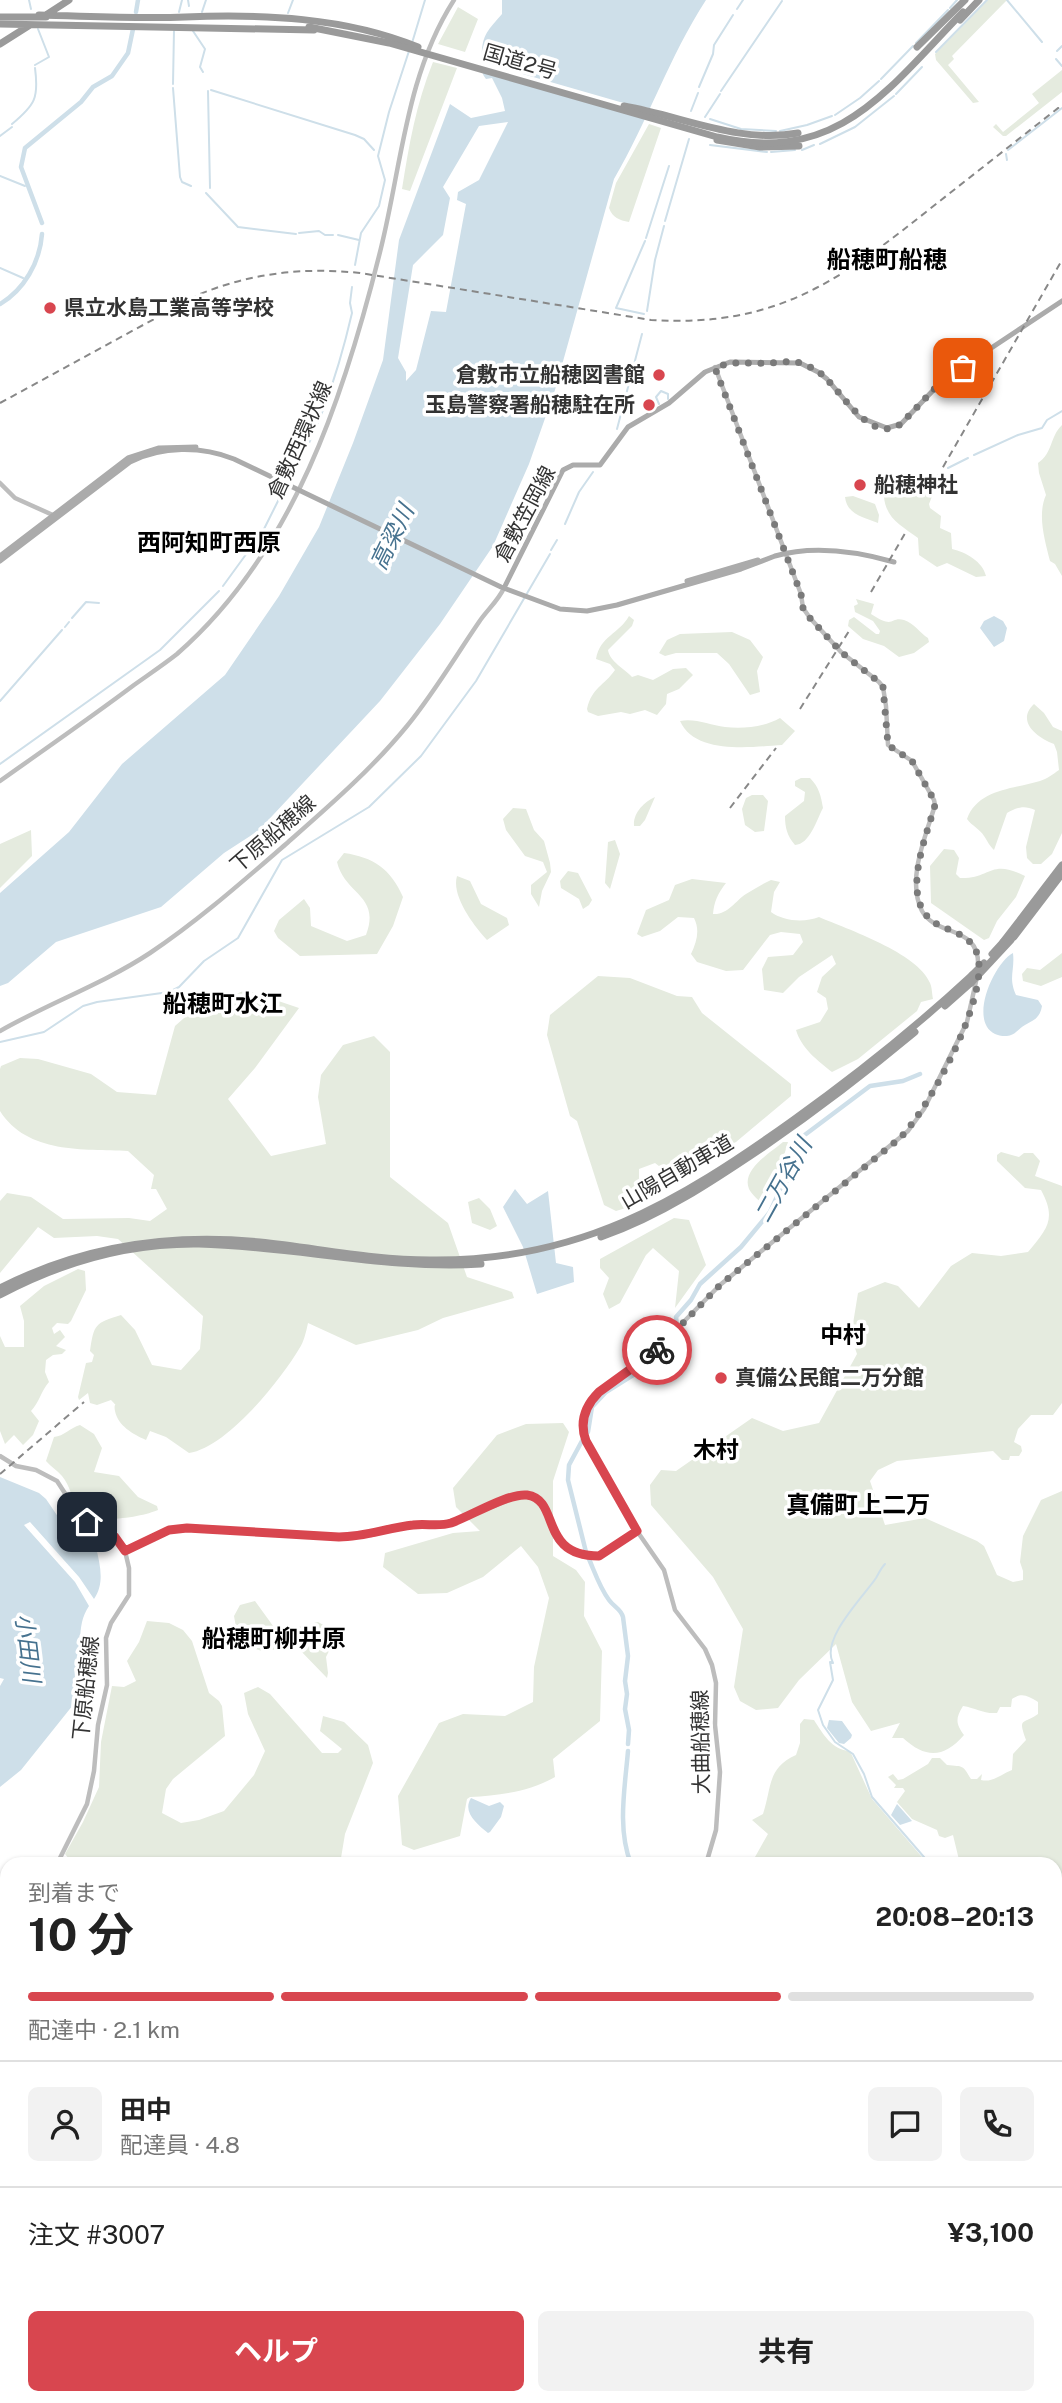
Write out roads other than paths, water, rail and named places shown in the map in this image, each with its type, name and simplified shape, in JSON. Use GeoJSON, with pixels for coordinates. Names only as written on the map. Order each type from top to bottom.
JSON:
{"type":"FeatureCollection","features":[{"type":"Feature","properties":{"kind":"highway","name":"国道2号"},"geometry":{"type":"LineString","coordinates":[[309,25],[357,34],[624,108],[740,137],[779,139],[810,134],[838,123],[864,106],[972,0]]}},
{"type":"Feature","properties":{"kind":"highway"},"geometry":{"type":"LineString","coordinates":[[948,33],[972,0]]}},
{"type":"Feature","properties":{"kind":"highway"},"geometry":{"type":"LineString","coordinates":[[917,47],[972,0]]}},
{"type":"Feature","properties":{"kind":"highway"},"geometry":{"type":"LineString","coordinates":[[62,15],[60,9],[66,2]]}},
{"type":"Feature","properties":{"kind":"highway"},"geometry":{"type":"LineString","coordinates":[[0,44],[66,2]]}},
{"type":"Feature","properties":{"kind":"highway"},"geometry":{"type":"LineString","coordinates":[[0,19],[27,15],[39,21]]}},
{"type":"Feature","properties":{"kind":"highway"},"geometry":{"type":"LineString","coordinates":[[27,15],[39,21],[62,15],[217,16],[309,25]]}},
{"type":"Feature","properties":{"kind":"highway","name":"国道2号"},"geometry":{"type":"LineString","coordinates":[[0,19],[249,22],[309,25],[363,32],[624,108]]}},
{"type":"Feature","properties":{"kind":"highway"},"geometry":{"type":"LineString","coordinates":[[0,19],[11,24],[39,21],[309,25]]}},
{"type":"Feature","properties":{"kind":"highway"},"geometry":{"type":"LineString","coordinates":[[9,39],[15,30],[11,24]]}},
{"type":"Feature","properties":{"kind":"highway"},"geometry":{"type":"LineString","coordinates":[[624,108],[744,135],[798,133]]}},
{"type":"Feature","properties":{"kind":"highway"},"geometry":{"type":"LineString","coordinates":[[624,108],[705,136],[743,145],[799,146]]}},
{"type":"Feature","properties":{"kind":"highway","name":"山陽自動車道"},"geometry":{"type":"LineString","coordinates":[[1007,941],[1062,865]]}},
{"type":"Feature","properties":{"kind":"highway","name":"山陽自動車道"},"geometry":{"type":"LineString","coordinates":[[0,1295],[44,1274],[90,1258],[124,1250],[174,1244],[226,1245],[401,1264],[454,1266],[504,1259],[568,1245],[644,1214],[692,1187],[815,1104],[971,979],[1007,941],[1062,874]]}},
{"type":"Feature","properties":{"kind":"highway","name":"山陽自動車道"},"geometry":{"type":"LineString","coordinates":[[0,1288],[72,1258],[123,1245],[174,1239],[227,1239],[427,1261],[504,1259]]}},
{"type":"Feature","properties":{"kind":"main road","name":"倉敷西環状線"},"geometry":{"type":"LineString","coordinates":[[0,781],[177,654],[206,624],[255,564],[300,491],[333,413],[367,304],[391,204],[415,83],[433,36],[454,0]]}},
{"type":"Feature","properties":{"kind":"main road","name":"倉敷笠岡線"},"geometry":{"type":"LineString","coordinates":[[505,588],[563,470],[573,465],[600,465],[625,430],[669,403],[695,380],[715,368],[730,362],[800,363],[827,379],[859,417],[883,427],[894,428],[943,380],[1062,301]]}},
{"type":"Feature","properties":{"kind":"main road","name":"大曲船穂線"},"geometry":{"type":"LineString","coordinates":[[708,1857],[716,1830],[720,1772],[715,1725],[715,1673],[705,1648],[675,1610],[664,1570],[637,1531],[584,1435],[583,1418],[599,1392],[646,1360],[720,1285],[908,1131],[924,1109],[970,1013],[978,958],[965,937],[928,918],[922,910],[918,864],[935,805],[934,800],[912,761],[888,745],[883,687],[841,652],[803,608],[801,594],[715,368]]}},
{"type":"Feature","properties":{"kind":"main road","name":"倉敷笠岡線"},"geometry":{"type":"LineString","coordinates":[[0,559],[121,468],[146,455],[191,450],[229,456],[505,588],[548,606],[576,611],[609,607],[701,576],[785,553],[832,551],[867,555],[894,562]]}},
{"type":"Feature","properties":{"kind":"main road"},"geometry":{"type":"LineString","coordinates":[[0,483],[15,498],[55,516]]}},
{"type":"Feature","properties":{"kind":"main road","name":"下原船穂線"},"geometry":{"type":"LineString","coordinates":[[0,1031],[105,979],[148,954],[216,904],[272,857],[348,788],[405,728],[440,683],[479,622],[505,588]]}},
{"type":"Feature","properties":{"kind":"main road"},"geometry":{"type":"LineString","coordinates":[[0,1456],[16,1466],[48,1475],[57,1481],[81,1518],[115,1537],[125,1551],[169,1530],[187,1528],[363,1536],[414,1524],[448,1524],[527,1495],[541,1502],[560,1543],[586,1555],[605,1554],[637,1531]]}},
{"type":"Feature","properties":{"kind":"main road","name":"下原船穂線"},"geometry":{"type":"LineString","coordinates":[[60,1857],[87,1804],[94,1771],[98,1725],[107,1685],[106,1638],[130,1588],[125,1551]]}},
{"type":"Feature","properties":{"kind":"water","name":"高梁川"},"geometry":{"type":"Polygon","coordinates":[[[502,0],[706,0],[681,44],[614,179],[555,390],[529,464],[493,546],[440,624],[380,701],[258,831],[224,853],[161,907],[56,942],[8,983],[0,986],[0,893],[69,832],[122,764],[225,675],[279,596],[319,527],[383,360],[399,240],[450,104],[471,118],[505,111],[492,78],[486,79],[482,69],[484,39],[502,14],[502,0]],[[508,122],[479,126],[443,187],[450,198],[443,235],[413,265],[398,358],[406,372],[406,381],[416,370],[431,311],[446,312],[466,204],[457,200],[458,192],[479,180],[508,122]]]}},
{"type":"Feature","properties":{"kind":"water"},"geometry":{"type":"Polygon","coordinates":[[[994,616],[1003,621],[1007,628],[1004,641],[994,647],[980,628],[984,621],[994,616]]]}},
{"type":"Feature","properties":{"kind":"water"},"geometry":{"type":"Polygon","coordinates":[[[1013,953],[1012,979],[1016,995],[1038,1000],[1042,1006],[1034,1020],[1011,1035],[1001,1036],[987,1027],[984,1005],[998,968],[1013,953]]]}},
{"type":"Feature","properties":{"kind":"water"},"geometry":{"type":"Polygon","coordinates":[[[515,1189],[527,1204],[548,1191],[556,1263],[573,1267],[574,1282],[537,1294],[523,1247],[503,1207],[515,1189]]]}},
{"type":"Feature","properties":{"kind":"water","name":"小田川"},"geometry":{"type":"Polygon","coordinates":[[[0,1477],[39,1493],[69,1533],[96,1547],[101,1574],[100,1587],[94,1599],[79,1577],[30,1522],[24,1525],[75,1582],[89,1606],[81,1628],[82,1677],[77,1700],[21,1770],[0,1787],[0,1686],[4,1679],[0,1678],[0,1477]]]}},
{"type":"Feature","properties":{"kind":"water"},"geometry":{"type":"Polygon","coordinates":[[[829,1720],[842,1721],[852,1735],[851,1738],[844,1744],[839,1743],[827,1728],[829,1720]]]}},
{"type":"Feature","properties":{"kind":"water"},"geometry":{"type":"Polygon","coordinates":[[[471,1798],[489,1806],[500,1802],[504,1806],[501,1817],[490,1832],[479,1826],[472,1817],[468,1808],[471,1798]]]}},
{"type":"Feature","properties":{"kind":"water"},"geometry":{"type":"Polygon","coordinates":[[[897,1804],[912,1821],[900,1825],[891,1815],[897,1804]]]}},
{"type":"Feature","properties":{"kind":"waterway"},"geometry":{"type":"LineString","coordinates":[[29,0],[31,9]]}},
{"type":"Feature","properties":{"kind":"waterway"},"geometry":{"type":"LineString","coordinates":[[136,12],[138,0]]}},
{"type":"Feature","properties":{"kind":"waterway"},"geometry":{"type":"LineString","coordinates":[[179,12],[182,0]]}},
{"type":"Feature","properties":{"kind":"waterway"},"geometry":{"type":"LineString","coordinates":[[188,0],[189,6]]}},
{"type":"Feature","properties":{"kind":"waterway"},"geometry":{"type":"LineString","coordinates":[[202,12],[206,0]]}},
{"type":"Feature","properties":{"kind":"waterway"},"geometry":{"type":"LineString","coordinates":[[288,13],[293,0]]}},
{"type":"Feature","properties":{"kind":"waterway"},"geometry":{"type":"LineString","coordinates":[[412,43],[425,0]]}},
{"type":"Feature","properties":{"kind":"waterway"},"geometry":{"type":"LineString","coordinates":[[737,9],[743,0]]}},
{"type":"Feature","properties":{"kind":"waterway"},"geometry":{"type":"LineString","coordinates":[[950,8],[957,0]]}},
{"type":"Feature","properties":{"kind":"waterway"},"geometry":{"type":"LineString","coordinates":[[936,52],[987,0]]}},
{"type":"Feature","properties":{"kind":"waterway"},"geometry":{"type":"LineString","coordinates":[[1007,0],[1042,42]]}},
{"type":"Feature","properties":{"kind":"waterway"},"geometry":{"type":"LineString","coordinates":[[721,91],[782,1]]}},
{"type":"Feature","properties":{"kind":"waterway"},"geometry":{"type":"LineString","coordinates":[[916,43],[948,10]]}},
{"type":"Feature","properties":{"kind":"waterway"},"geometry":{"type":"LineString","coordinates":[[699,87],[714,45],[733,15]]}},
{"type":"Feature","properties":{"kind":"waterway"},"geometry":{"type":"LineString","coordinates":[[35,65],[49,57],[38,29]]}},
{"type":"Feature","properties":{"kind":"waterway"},"geometry":{"type":"LineString","coordinates":[[42,223],[21,167],[25,148],[81,102],[93,87],[112,76],[128,53],[133,29]]}},
{"type":"Feature","properties":{"kind":"waterway"},"geometry":{"type":"LineString","coordinates":[[173,84],[174,30]]}},
{"type":"Feature","properties":{"kind":"waterway"},"geometry":{"type":"LineString","coordinates":[[193,31],[205,49],[200,67],[203,72]]}},
{"type":"Feature","properties":{"kind":"waterway"},"geometry":{"type":"LineString","coordinates":[[881,79],[913,46]]}},
{"type":"Feature","properties":{"kind":"waterway"},"geometry":{"type":"LineString","coordinates":[[1057,51],[1062,46]]}},
{"type":"Feature","properties":{"kind":"waterway"},"geometry":{"type":"LineString","coordinates":[[355,265],[361,233],[379,206],[385,180],[378,156],[409,51]]}},
{"type":"Feature","properties":{"kind":"waterway"},"geometry":{"type":"LineString","coordinates":[[1056,59],[1062,66]]}},
{"type":"Feature","properties":{"kind":"waterway"},"geometry":{"type":"LineString","coordinates":[[896,94],[922,67]]}},
{"type":"Feature","properties":{"kind":"waterway"},"geometry":{"type":"LineString","coordinates":[[12,124],[34,100],[35,68]]}},
{"type":"Feature","properties":{"kind":"waterway"},"geometry":{"type":"LineString","coordinates":[[835,115],[879,81]]}},
{"type":"Feature","properties":{"kind":"waterway"},"geometry":{"type":"LineString","coordinates":[[173,88],[180,177],[182,182],[191,186]]}},
{"type":"Feature","properties":{"kind":"waterway"},"geometry":{"type":"LineString","coordinates":[[211,90],[355,135],[364,139],[374,150]]}},
{"type":"Feature","properties":{"kind":"waterway"},"geometry":{"type":"LineString","coordinates":[[208,91],[210,188]]}},
{"type":"Feature","properties":{"kind":"waterway"},"geometry":{"type":"LineString","coordinates":[[691,111],[698,93]]}},
{"type":"Feature","properties":{"kind":"waterway"},"geometry":{"type":"LineString","coordinates":[[705,117],[720,94]]}},
{"type":"Feature","properties":{"kind":"waterway"},"geometry":{"type":"LineString","coordinates":[[820,144],[855,127],[894,96]]}},
{"type":"Feature","properties":{"kind":"waterway"},"geometry":{"type":"LineString","coordinates":[[1008,150],[1062,108]]}},
{"type":"Feature","properties":{"kind":"waterway"},"geometry":{"type":"LineString","coordinates":[[780,131],[832,116]]}},
{"type":"Feature","properties":{"kind":"waterway"},"geometry":{"type":"LineString","coordinates":[[710,119],[741,129],[776,131]]}},
{"type":"Feature","properties":{"kind":"waterway"},"geometry":{"type":"LineString","coordinates":[[0,136],[12,127]]}},
{"type":"Feature","properties":{"kind":"waterway"},"geometry":{"type":"LineString","coordinates":[[665,221],[689,139]]}},
{"type":"Feature","properties":{"kind":"waterway"},"geometry":{"type":"LineString","coordinates":[[710,145],[767,152]]}},
{"type":"Feature","properties":{"kind":"waterway"},"geometry":{"type":"LineString","coordinates":[[802,150],[814,145]]}},
{"type":"Feature","properties":{"kind":"waterway"},"geometry":{"type":"LineString","coordinates":[[771,152],[795,150]]}},
{"type":"Feature","properties":{"kind":"waterway"},"geometry":{"type":"LineString","coordinates":[[1006,154],[1007,160]]}},
{"type":"Feature","properties":{"kind":"waterway"},"geometry":{"type":"LineString","coordinates":[[646,238],[669,166]]}},
{"type":"Feature","properties":{"kind":"waterway"},"geometry":{"type":"LineString","coordinates":[[0,176],[25,186]]}},
{"type":"Feature","properties":{"kind":"waterway"},"geometry":{"type":"LineString","coordinates":[[206,193],[238,227],[296,234]]}},
{"type":"Feature","properties":{"kind":"waterway"},"geometry":{"type":"LineString","coordinates":[[647,311],[655,260],[664,226]]}},
{"type":"Feature","properties":{"kind":"waterway"},"geometry":{"type":"LineString","coordinates":[[299,233],[319,231],[325,235],[333,235]]}},
{"type":"Feature","properties":{"kind":"waterway"},"geometry":{"type":"LineString","coordinates":[[0,304],[16,291],[29,274],[38,255],[42,234]]}},
{"type":"Feature","properties":{"kind":"waterway"},"geometry":{"type":"LineString","coordinates":[[338,235],[359,240]]}},
{"type":"Feature","properties":{"kind":"waterway"},"geometry":{"type":"LineString","coordinates":[[644,314],[616,308],[645,241]]}},
{"type":"Feature","properties":{"kind":"waterway"},"geometry":{"type":"LineString","coordinates":[[0,268],[23,278]]}},
{"type":"Feature","properties":{"kind":"waterway"},"geometry":{"type":"LineString","coordinates":[[288,482],[309,443],[334,378],[352,313],[352,287]]}},
{"type":"Feature","properties":{"kind":"waterway"},"geometry":{"type":"LineString","coordinates":[[617,429],[642,334]]}},
{"type":"Feature","properties":{"kind":"waterway"},"geometry":{"type":"LineString","coordinates":[[659,404],[656,397],[661,391],[668,394],[668,399]]}},
{"type":"Feature","properties":{"kind":"waterway"},"geometry":{"type":"LineString","coordinates":[[974,455],[1018,435],[1042,428],[1047,420],[1062,411]]}},
{"type":"Feature","properties":{"kind":"waterway"},"geometry":{"type":"LineString","coordinates":[[948,468],[968,458]]}},
{"type":"Feature","properties":{"kind":"waterway"},"geometry":{"type":"LineString","coordinates":[[565,524],[579,492],[593,472]]}},
{"type":"Feature","properties":{"kind":"waterway"},"geometry":{"type":"LineString","coordinates":[[223,586],[263,531],[285,487]]}},
{"type":"Feature","properties":{"kind":"waterway"},"geometry":{"type":"LineString","coordinates":[[551,550],[557,540]]}},
{"type":"Feature","properties":{"kind":"waterway"},"geometry":{"type":"LineString","coordinates":[[0,1042],[44,1032],[83,1006],[169,992],[179,987],[204,961],[238,938],[282,860],[369,807],[421,756],[476,681],[550,554]]}},
{"type":"Feature","properties":{"kind":"waterway"},"geometry":{"type":"LineString","coordinates":[[0,764],[160,650],[219,591]]}},
{"type":"Feature","properties":{"kind":"waterway"},"geometry":{"type":"LineString","coordinates":[[72,618],[86,602],[99,603]]}},
{"type":"Feature","properties":{"kind":"waterway"},"geometry":{"type":"LineString","coordinates":[[65,627],[69,622]]}},
{"type":"Feature","properties":{"kind":"waterway"},"geometry":{"type":"LineString","coordinates":[[0,701],[62,630]]}},
{"type":"Feature","properties":{"kind":"waterway","name":"二万谷川"},"geometry":{"type":"LineString","coordinates":[[677,1325],[676,1317],[691,1300],[700,1284],[741,1247],[770,1212],[789,1178],[792,1157],[802,1137],[870,1086],[903,1081],[920,1074]]}},
{"type":"Feature","properties":{"kind":"waterway","name":"二万谷川"},"geometry":{"type":"LineString","coordinates":[[588,1432],[592,1407],[606,1392],[681,1345],[680,1332]]}},
{"type":"Feature","properties":{"kind":"waterway","name":"二万谷川"},"geometry":{"type":"LineString","coordinates":[[583,1439],[569,1465],[568,1480],[586,1552]]}},
{"type":"Feature","properties":{"kind":"waterway","name":"二万谷川"},"geometry":{"type":"LineString","coordinates":[[589,1559],[603,1590],[623,1617],[628,1656],[625,1681],[628,1744]]}},
{"type":"Feature","properties":{"kind":"waterway"},"geometry":{"type":"LineString","coordinates":[[885,1564],[838,1630],[831,1653],[833,1663],[830,1662],[833,1680],[818,1710],[823,1725],[835,1742],[853,1754],[872,1797],[924,1857]]}},
{"type":"Feature","properties":{"kind":"waterway","name":"二万谷川"},"geometry":{"type":"LineString","coordinates":[[628,1751],[623,1822],[629,1857]]}},
{"type":"Feature","properties":{"kind":"railway"},"geometry":{"type":"LineString","coordinates":[[0,403],[200,294],[239,281],[279,273],[360,273],[651,320],[696,320],[736,316],[772,307],[806,293],[870,255],[1062,105]]}},
{"type":"Feature","properties":{"kind":"railway"},"geometry":{"type":"LineString","coordinates":[[931,488],[1062,260]]}},
{"type":"Feature","properties":{"kind":"railway"},"geometry":{"type":"LineString","coordinates":[[871,592],[907,530]]}},
{"type":"Feature","properties":{"kind":"railway"},"geometry":{"type":"LineString","coordinates":[[800,709],[849,631]]}},
{"type":"Feature","properties":{"kind":"railway"},"geometry":{"type":"LineString","coordinates":[[730,808],[776,748]]}},
{"type":"Feature","properties":{"kind":"railway"},"geometry":{"type":"LineString","coordinates":[[0,1474],[84,1402]]}},
{"type":"Feature","properties":{"kind":"place","name":"県立水島工業高等学校"},"geometry":{"type":"Point","coordinates":[50,308]}},
{"type":"Feature","properties":{"kind":"place","name":"倉敷市立船穂図書館"},"geometry":{"type":"Point","coordinates":[659,375]}},
{"type":"Feature","properties":{"kind":"place","name":"玉島警察署船穂駐在所"},"geometry":{"type":"Point","coordinates":[649,405]}},
{"type":"Feature","properties":{"kind":"place","name":"船穂神社"},"geometry":{"type":"Point","coordinates":[860,485]}},
{"type":"Feature","properties":{"kind":"place","name":"真備公民館二万分館"},"geometry":{"type":"Point","coordinates":[721,1378]}},
{"type":"Feature","properties":{"kind":"district","name":"船穂町船穂"},"geometry":{"type":"Point","coordinates":[887,260]}},
{"type":"Feature","properties":{"kind":"district","name":"西阿知町西原"},"geometry":{"type":"Point","coordinates":[209,543]}},
{"type":"Feature","properties":{"kind":"district","name":"船穂町水江"},"geometry":{"type":"Point","coordinates":[223,1004]}},
{"type":"Feature","properties":{"kind":"district","name":"中村"},"geometry":{"type":"Point","coordinates":[843,1335]}},
{"type":"Feature","properties":{"kind":"district","name":"木村"},"geometry":{"type":"Point","coordinates":[716,1450]}},
{"type":"Feature","properties":{"kind":"district","name":"真備町上二万"},"geometry":{"type":"Point","coordinates":[858,1505]}},
{"type":"Feature","properties":{"kind":"district","name":"船穂町柳井原"},"geometry":{"type":"Point","coordinates":[274,1639]}}]}
